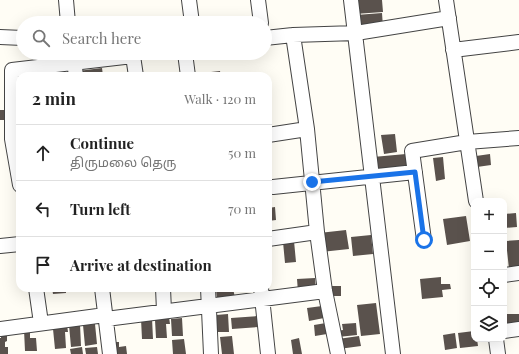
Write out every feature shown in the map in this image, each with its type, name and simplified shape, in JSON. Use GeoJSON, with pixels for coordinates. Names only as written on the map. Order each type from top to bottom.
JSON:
{"type":"FeatureCollection","features":[{"type":"Feature","properties":{"kind":"street"},"geometry":{"type":"LineString","coordinates":[[66,0],[67,16]]}},
{"type":"Feature","properties":{"kind":"street"},"geometry":{"type":"LineString","coordinates":[[189,0],[191,16]]}},
{"type":"Feature","properties":{"kind":"street"},"geometry":{"type":"LineString","coordinates":[[258,0],[260,16]]}},
{"type":"Feature","properties":{"kind":"street"},"geometry":{"type":"LineString","coordinates":[[351,0],[393,354]]}},
{"type":"Feature","properties":{"kind":"street"},"geometry":{"type":"LineString","coordinates":[[446,0],[476,198]]}},
{"type":"Feature","properties":{"kind":"street"},"geometry":{"type":"LineString","coordinates":[[272,37],[356,33],[449,18]]}},
{"type":"Feature","properties":{"kind":"street"},"geometry":{"type":"LineString","coordinates":[[293,35],[307,129],[317,232],[325,291],[338,354]]}},
{"type":"Feature","properties":{"kind":"street"},"geometry":{"type":"LineString","coordinates":[[0,37],[16,38]]}},
{"type":"Feature","properties":{"kind":"street"},"geometry":{"type":"LineString","coordinates":[[453,50],[519,42]]}},
{"type":"Feature","properties":{"kind":"street"},"geometry":{"type":"LineString","coordinates":[[16,162],[12,139],[6,70],[104,60]]}},
{"type":"Feature","properties":{"kind":"street"},"geometry":{"type":"LineString","coordinates":[[134,60],[135,72]]}},
{"type":"Feature","properties":{"kind":"street"},"geometry":{"type":"LineString","coordinates":[[186,60],[187,72]]}},
{"type":"Feature","properties":{"kind":"street"},"geometry":{"type":"LineString","coordinates":[[272,133],[307,129]]}},
{"type":"Feature","properties":{"kind":"street"},"geometry":{"type":"LineString","coordinates":[[424,240],[412,151],[467,142],[519,138]]}},
{"type":"Feature","properties":{"kind":"street"},"geometry":{"type":"LineString","coordinates":[[273,187],[372,175],[415,172]]}},
{"type":"Feature","properties":{"kind":"street"},"geometry":{"type":"LineString","coordinates":[[272,238],[317,232]]}},
{"type":"Feature","properties":{"kind":"street"},"geometry":{"type":"LineString","coordinates":[[0,246],[16,244]]}},
{"type":"Feature","properties":{"kind":"street"},"geometry":{"type":"LineString","coordinates":[[507,275],[519,273]]}},
{"type":"Feature","properties":{"kind":"street"},"geometry":{"type":"LineString","coordinates":[[0,329],[41,323],[164,312],[208,306],[261,294],[325,291]]}},
{"type":"Feature","properties":{"kind":"street"},"geometry":{"type":"LineString","coordinates":[[37,292],[41,323]]}},
{"type":"Feature","properties":{"kind":"street"},"geometry":{"type":"LineString","coordinates":[[102,292],[110,354]]}},
{"type":"Feature","properties":{"kind":"street"},"geometry":{"type":"LineString","coordinates":[[163,292],[164,312]]}},
{"type":"Feature","properties":{"kind":"street"},"geometry":{"type":"LineString","coordinates":[[208,292],[211,354]]}},
{"type":"Feature","properties":{"kind":"street"},"geometry":{"type":"LineString","coordinates":[[261,294],[268,354]]}},
{"type":"Feature","properties":{"kind":"street"},"geometry":{"type":"LineString","coordinates":[[507,331],[519,329]]}},
{"type":"Feature","properties":{"kind":"street"},"geometry":{"type":"LineString","coordinates":[[496,342],[498,354]]}},
{"type":"Feature","properties":{"kind":"building"},"geometry":{"type":"Polygon","coordinates":[[[354,0],[382,0],[383,12],[355,14],[354,0]]]}},
{"type":"Feature","properties":{"kind":"building"},"geometry":{"type":"Polygon","coordinates":[[[382,13],[383,27],[357,30],[356,15],[382,13]]]}},
{"type":"Feature","properties":{"kind":"building"},"geometry":{"type":"Polygon","coordinates":[[[102,68],[102,72],[78,72],[102,68]]]}},
{"type":"Feature","properties":{"kind":"building"},"geometry":{"type":"Polygon","coordinates":[[[0,110],[7,110],[8,120],[0,120],[0,110]]]}},
{"type":"Feature","properties":{"kind":"building"},"geometry":{"type":"Polygon","coordinates":[[[395,134],[397,152],[384,154],[381,135],[395,134]]]}},
{"type":"Feature","properties":{"kind":"building"},"geometry":{"type":"Polygon","coordinates":[[[406,154],[408,166],[374,170],[373,157],[406,154]]]}},
{"type":"Feature","properties":{"kind":"building"},"geometry":{"type":"Polygon","coordinates":[[[490,154],[491,165],[477,167],[476,156],[490,154]]]}},
{"type":"Feature","properties":{"kind":"building"},"geometry":{"type":"Polygon","coordinates":[[[443,157],[445,179],[436,181],[433,158],[443,157]]]}},
{"type":"Feature","properties":{"kind":"building"},"geometry":{"type":"Polygon","coordinates":[[[272,207],[275,207],[276,220],[272,220],[272,207]]]}},
{"type":"Feature","properties":{"kind":"building"},"geometry":{"type":"Polygon","coordinates":[[[516,213],[517,227],[507,228],[507,214],[516,213]]]}},
{"type":"Feature","properties":{"kind":"building"},"geometry":{"type":"Polygon","coordinates":[[[466,216],[470,241],[447,245],[443,219],[466,216]]]}},
{"type":"Feature","properties":{"kind":"building"},"geometry":{"type":"Polygon","coordinates":[[[346,230],[349,249],[321,252],[319,233],[346,230]]]}},
{"type":"Feature","properties":{"kind":"building"},"geometry":{"type":"Polygon","coordinates":[[[371,235],[373,254],[353,256],[351,237],[371,235]]]}},
{"type":"Feature","properties":{"kind":"building"},"geometry":{"type":"Polygon","coordinates":[[[519,240],[519,268],[509,269],[507,241],[519,240]]]}},
{"type":"Feature","properties":{"kind":"building"},"geometry":{"type":"Polygon","coordinates":[[[294,241],[296,262],[285,263],[283,242],[294,241]]]}},
{"type":"Feature","properties":{"kind":"building"},"geometry":{"type":"Polygon","coordinates":[[[441,277],[441,284],[450,284],[451,289],[442,290],[443,297],[422,299],[420,279],[441,277]]]}},
{"type":"Feature","properties":{"kind":"building"},"geometry":{"type":"Polygon","coordinates":[[[315,278],[316,290],[298,292],[297,279],[315,278]]]}},
{"type":"Feature","properties":{"kind":"building"},"geometry":{"type":"Polygon","coordinates":[[[330,286],[341,286],[341,296],[330,296],[330,286]]]}},
{"type":"Feature","properties":{"kind":"building"},"geometry":{"type":"Polygon","coordinates":[[[53,292],[66,292],[66,293],[53,294],[53,292]]]}},
{"type":"Feature","properties":{"kind":"building"},"geometry":{"type":"Polygon","coordinates":[[[216,292],[234,292],[235,298],[217,300],[216,292]]]}},
{"type":"Feature","properties":{"kind":"building"},"geometry":{"type":"Polygon","coordinates":[[[376,303],[380,334],[361,336],[357,305],[376,303]]]}},
{"type":"Feature","properties":{"kind":"building"},"geometry":{"type":"Polygon","coordinates":[[[322,306],[324,318],[309,321],[307,308],[322,306]]]}},
{"type":"Feature","properties":{"kind":"building"},"geometry":{"type":"Polygon","coordinates":[[[228,314],[229,332],[217,332],[216,315],[228,314]]]}},
{"type":"Feature","properties":{"kind":"building"},"geometry":{"type":"Polygon","coordinates":[[[507,314],[519,314],[519,325],[507,325],[507,314]]]}},
{"type":"Feature","properties":{"kind":"building"},"geometry":{"type":"Polygon","coordinates":[[[258,316],[259,327],[232,329],[231,318],[258,316]]]}},
{"type":"Feature","properties":{"kind":"building"},"geometry":{"type":"Polygon","coordinates":[[[160,317],[169,317],[170,324],[166,324],[167,338],[156,338],[155,320],[160,320],[160,317]]]}},
{"type":"Feature","properties":{"kind":"building"},"geometry":{"type":"Polygon","coordinates":[[[152,318],[153,339],[142,339],[141,319],[152,318]]]}},
{"type":"Feature","properties":{"kind":"building"},"geometry":{"type":"Polygon","coordinates":[[[182,318],[183,336],[172,336],[171,319],[182,318]]]}},
{"type":"Feature","properties":{"kind":"building"},"geometry":{"type":"Polygon","coordinates":[[[326,323],[327,334],[315,336],[314,325],[326,323]]]}},
{"type":"Feature","properties":{"kind":"building"},"geometry":{"type":"Polygon","coordinates":[[[356,323],[357,335],[338,337],[337,331],[343,330],[342,324],[356,323]]]}},
{"type":"Feature","properties":{"kind":"building"},"geometry":{"type":"Polygon","coordinates":[[[80,324],[81,346],[71,347],[69,325],[80,324]]]}},
{"type":"Feature","properties":{"kind":"building"},"geometry":{"type":"Polygon","coordinates":[[[95,324],[97,344],[85,346],[83,325],[95,324]]]}},
{"type":"Feature","properties":{"kind":"building"},"geometry":{"type":"Polygon","coordinates":[[[67,325],[68,332],[65,332],[66,348],[55,349],[53,329],[67,325]]]}},
{"type":"Feature","properties":{"kind":"building"},"geometry":{"type":"Polygon","coordinates":[[[24,330],[30,330],[30,338],[36,338],[37,351],[25,351],[24,330]]]}},
{"type":"Feature","properties":{"kind":"building"},"geometry":{"type":"Polygon","coordinates":[[[471,331],[471,342],[477,342],[478,346],[460,348],[458,333],[471,331]]]}},
{"type":"Feature","properties":{"kind":"building"},"geometry":{"type":"Polygon","coordinates":[[[455,333],[457,348],[445,350],[443,335],[455,333]]]}},
{"type":"Feature","properties":{"kind":"building"},"geometry":{"type":"Polygon","coordinates":[[[1,335],[7,335],[5,347],[8,347],[8,354],[0,354],[1,335]]]}},
{"type":"Feature","properties":{"kind":"building"},"geometry":{"type":"Polygon","coordinates":[[[232,336],[234,354],[222,354],[220,337],[232,336]]]}},
{"type":"Feature","properties":{"kind":"building"},"geometry":{"type":"Polygon","coordinates":[[[359,336],[361,346],[339,349],[338,339],[359,336]]]}},
{"type":"Feature","properties":{"kind":"building"},"geometry":{"type":"Polygon","coordinates":[[[299,338],[302,354],[293,354],[291,340],[299,338]]]}},
{"type":"Feature","properties":{"kind":"building"},"geometry":{"type":"Polygon","coordinates":[[[184,339],[186,354],[173,354],[172,340],[184,339]]]}},
{"type":"Feature","properties":{"kind":"building"},"geometry":{"type":"Polygon","coordinates":[[[113,342],[119,342],[119,347],[126,346],[127,354],[114,354],[113,342]]]}},
{"type":"Feature","properties":{"kind":"building"},"geometry":{"type":"Polygon","coordinates":[[[82,347],[83,354],[71,354],[70,349],[82,347]]]}},
{"type":"Feature","properties":{"kind":"building"},"geometry":{"type":"Polygon","coordinates":[[[97,347],[98,354],[86,354],[85,348],[97,347]]]}},
{"type":"Feature","properties":{"kind":"route"},"geometry":{"type":"LineString","coordinates":[[312,182],[415,172],[424,240]]}}]}
